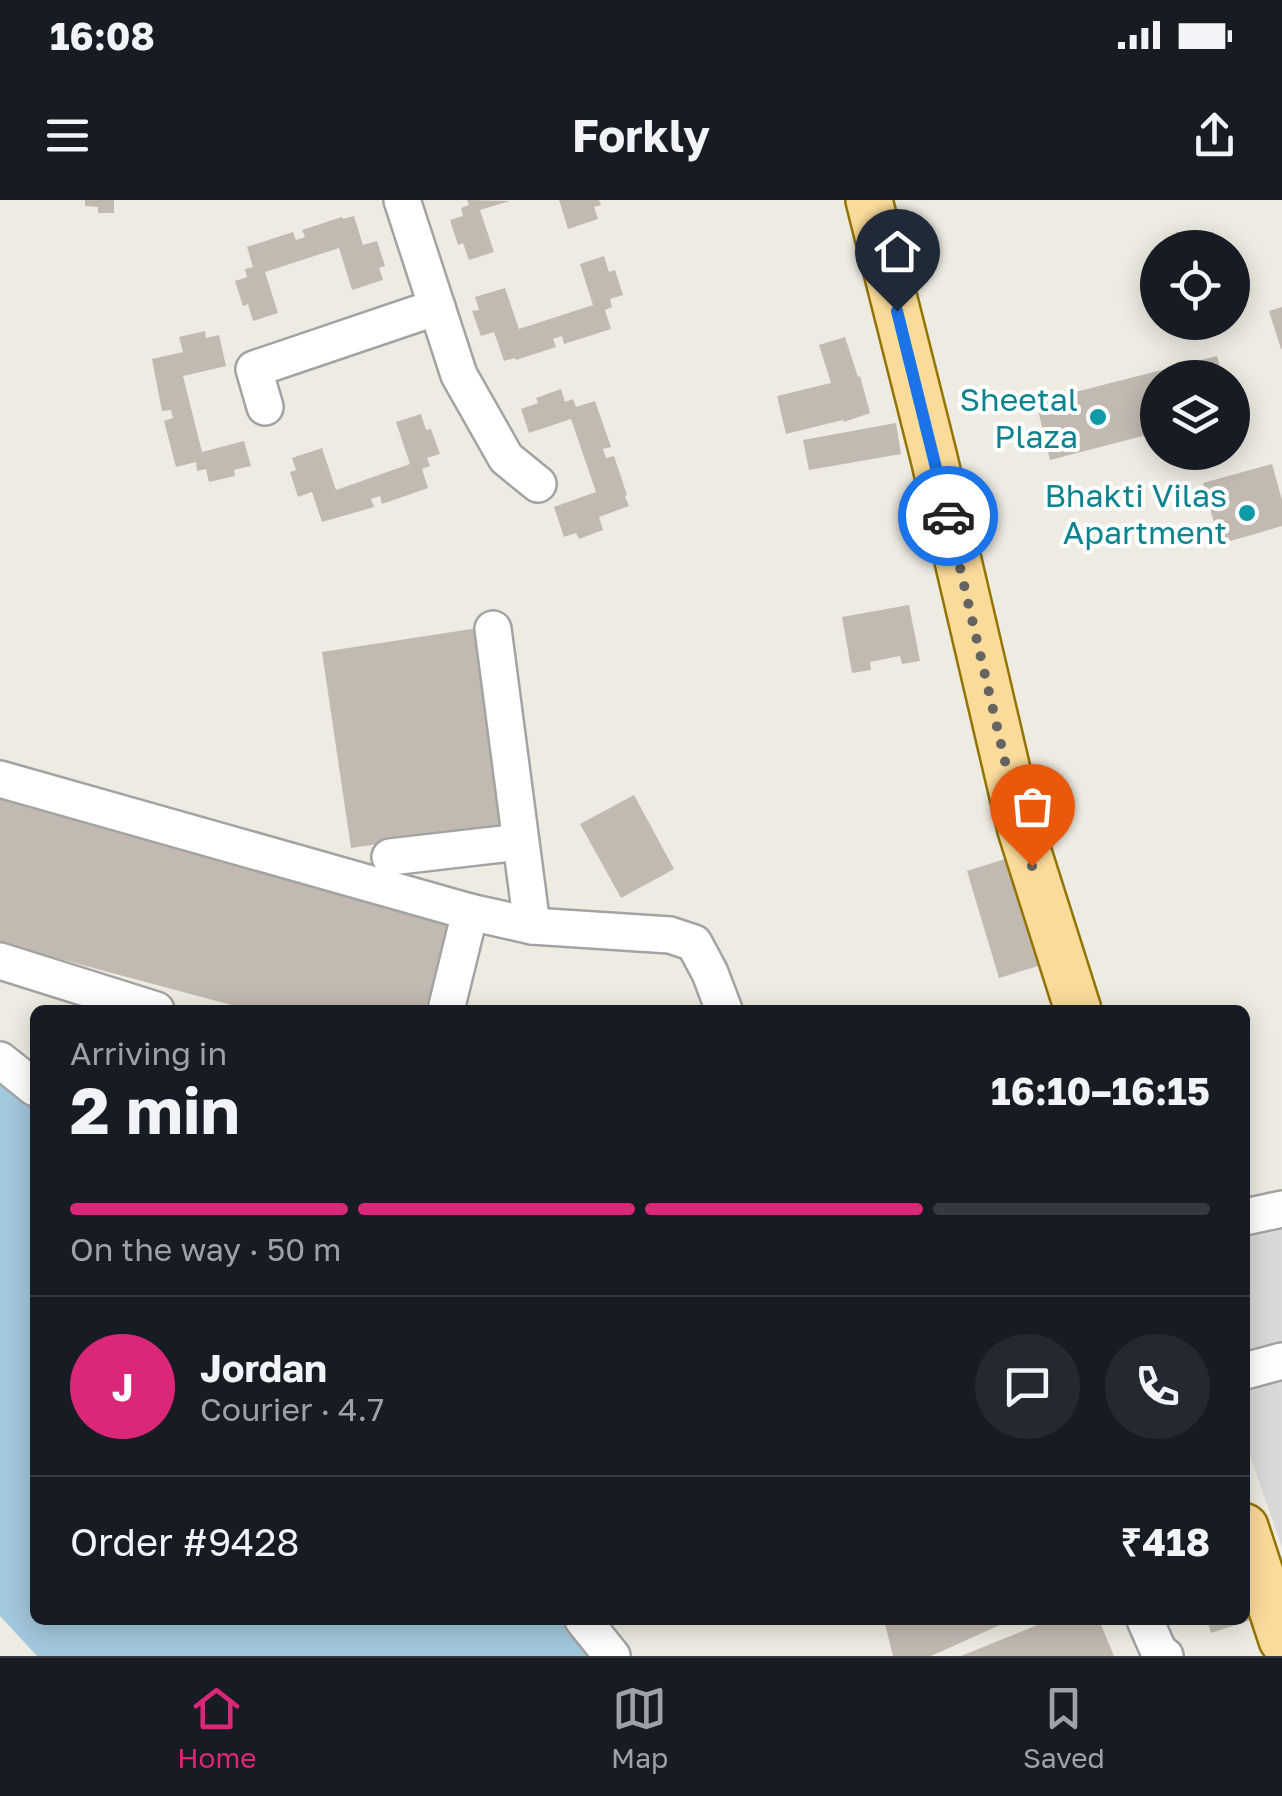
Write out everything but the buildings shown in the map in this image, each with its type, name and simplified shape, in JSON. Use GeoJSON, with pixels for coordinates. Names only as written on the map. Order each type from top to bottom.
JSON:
{"type":"FeatureCollection","features":[{"type":"Feature","properties":{"kind":"main road"},"geometry":{"type":"LineString","coordinates":[[869,200],[1021,830],[1076,1005]]}},
{"type":"Feature","properties":{"kind":"main road"},"geometry":{"type":"LineString","coordinates":[[1250,1541],[1282,1640]]}},
{"type":"Feature","properties":{"kind":"street"},"geometry":{"type":"LineString","coordinates":[[402,200],[459,374],[506,458],[538,484]]}},
{"type":"Feature","properties":{"kind":"street"},"geometry":{"type":"LineString","coordinates":[[265,406],[254,369],[436,307]]}},
{"type":"Feature","properties":{"kind":"street"},"geometry":{"type":"LineString","coordinates":[[493,629],[532,926]]}},
{"type":"Feature","properties":{"kind":"street"},"geometry":{"type":"LineString","coordinates":[[0,779],[470,912],[532,926],[670,934],[694,943],[722,1005]]}},
{"type":"Feature","properties":{"kind":"street"},"geometry":{"type":"LineString","coordinates":[[390,857],[520,842]]}},
{"type":"Feature","properties":{"kind":"street"},"geometry":{"type":"LineString","coordinates":[[447,1005],[470,912]]}},
{"type":"Feature","properties":{"kind":"street"},"geometry":{"type":"LineString","coordinates":[[0,961],[140,1005]]}},
{"type":"Feature","properties":{"kind":"street"},"geometry":{"type":"LineString","coordinates":[[0,1060],[30,1084]]}},
{"type":"Feature","properties":{"kind":"street"},"geometry":{"type":"LineString","coordinates":[[1250,1216],[1282,1209]]}},
{"type":"Feature","properties":{"kind":"street"},"geometry":{"type":"LineString","coordinates":[[1250,1370],[1282,1361]]}},
{"type":"Feature","properties":{"kind":"street"},"geometry":{"type":"LineString","coordinates":[[587,1625],[612,1656]]}},
{"type":"Feature","properties":{"kind":"street"},"geometry":{"type":"LineString","coordinates":[[1147,1625],[1165,1656]]}},
{"type":"Feature","properties":{"kind":"shaded area"},"geometry":{"type":"Polygon","coordinates":[[[1282,1230],[1282,1547],[1250,1456],[1250,1236],[1282,1230]]]}},
{"type":"Feature","properties":{"kind":"water"},"geometry":{"type":"Polygon","coordinates":[[[0,1074],[30,1099],[30,1625],[576,1625],[598,1656],[37,1656],[0,1616],[0,1074]]]}},
{"type":"Feature","properties":{"kind":"way so far"},"geometry":{"type":"LineString","coordinates":[[948,516],[1032,866]]}},
{"type":"Feature","properties":{"kind":"place","name":"Sheetal Plaza"},"geometry":{"type":"Point","coordinates":[1098,417]}},
{"type":"Feature","properties":{"kind":"place","name":"Bhakti Vilas Apartment"},"geometry":{"type":"Point","coordinates":[1247,513]}},
{"type":"Feature","properties":{"kind":"route"},"geometry":{"type":"LineString","coordinates":[[897,311],[948,516]]}}]}
